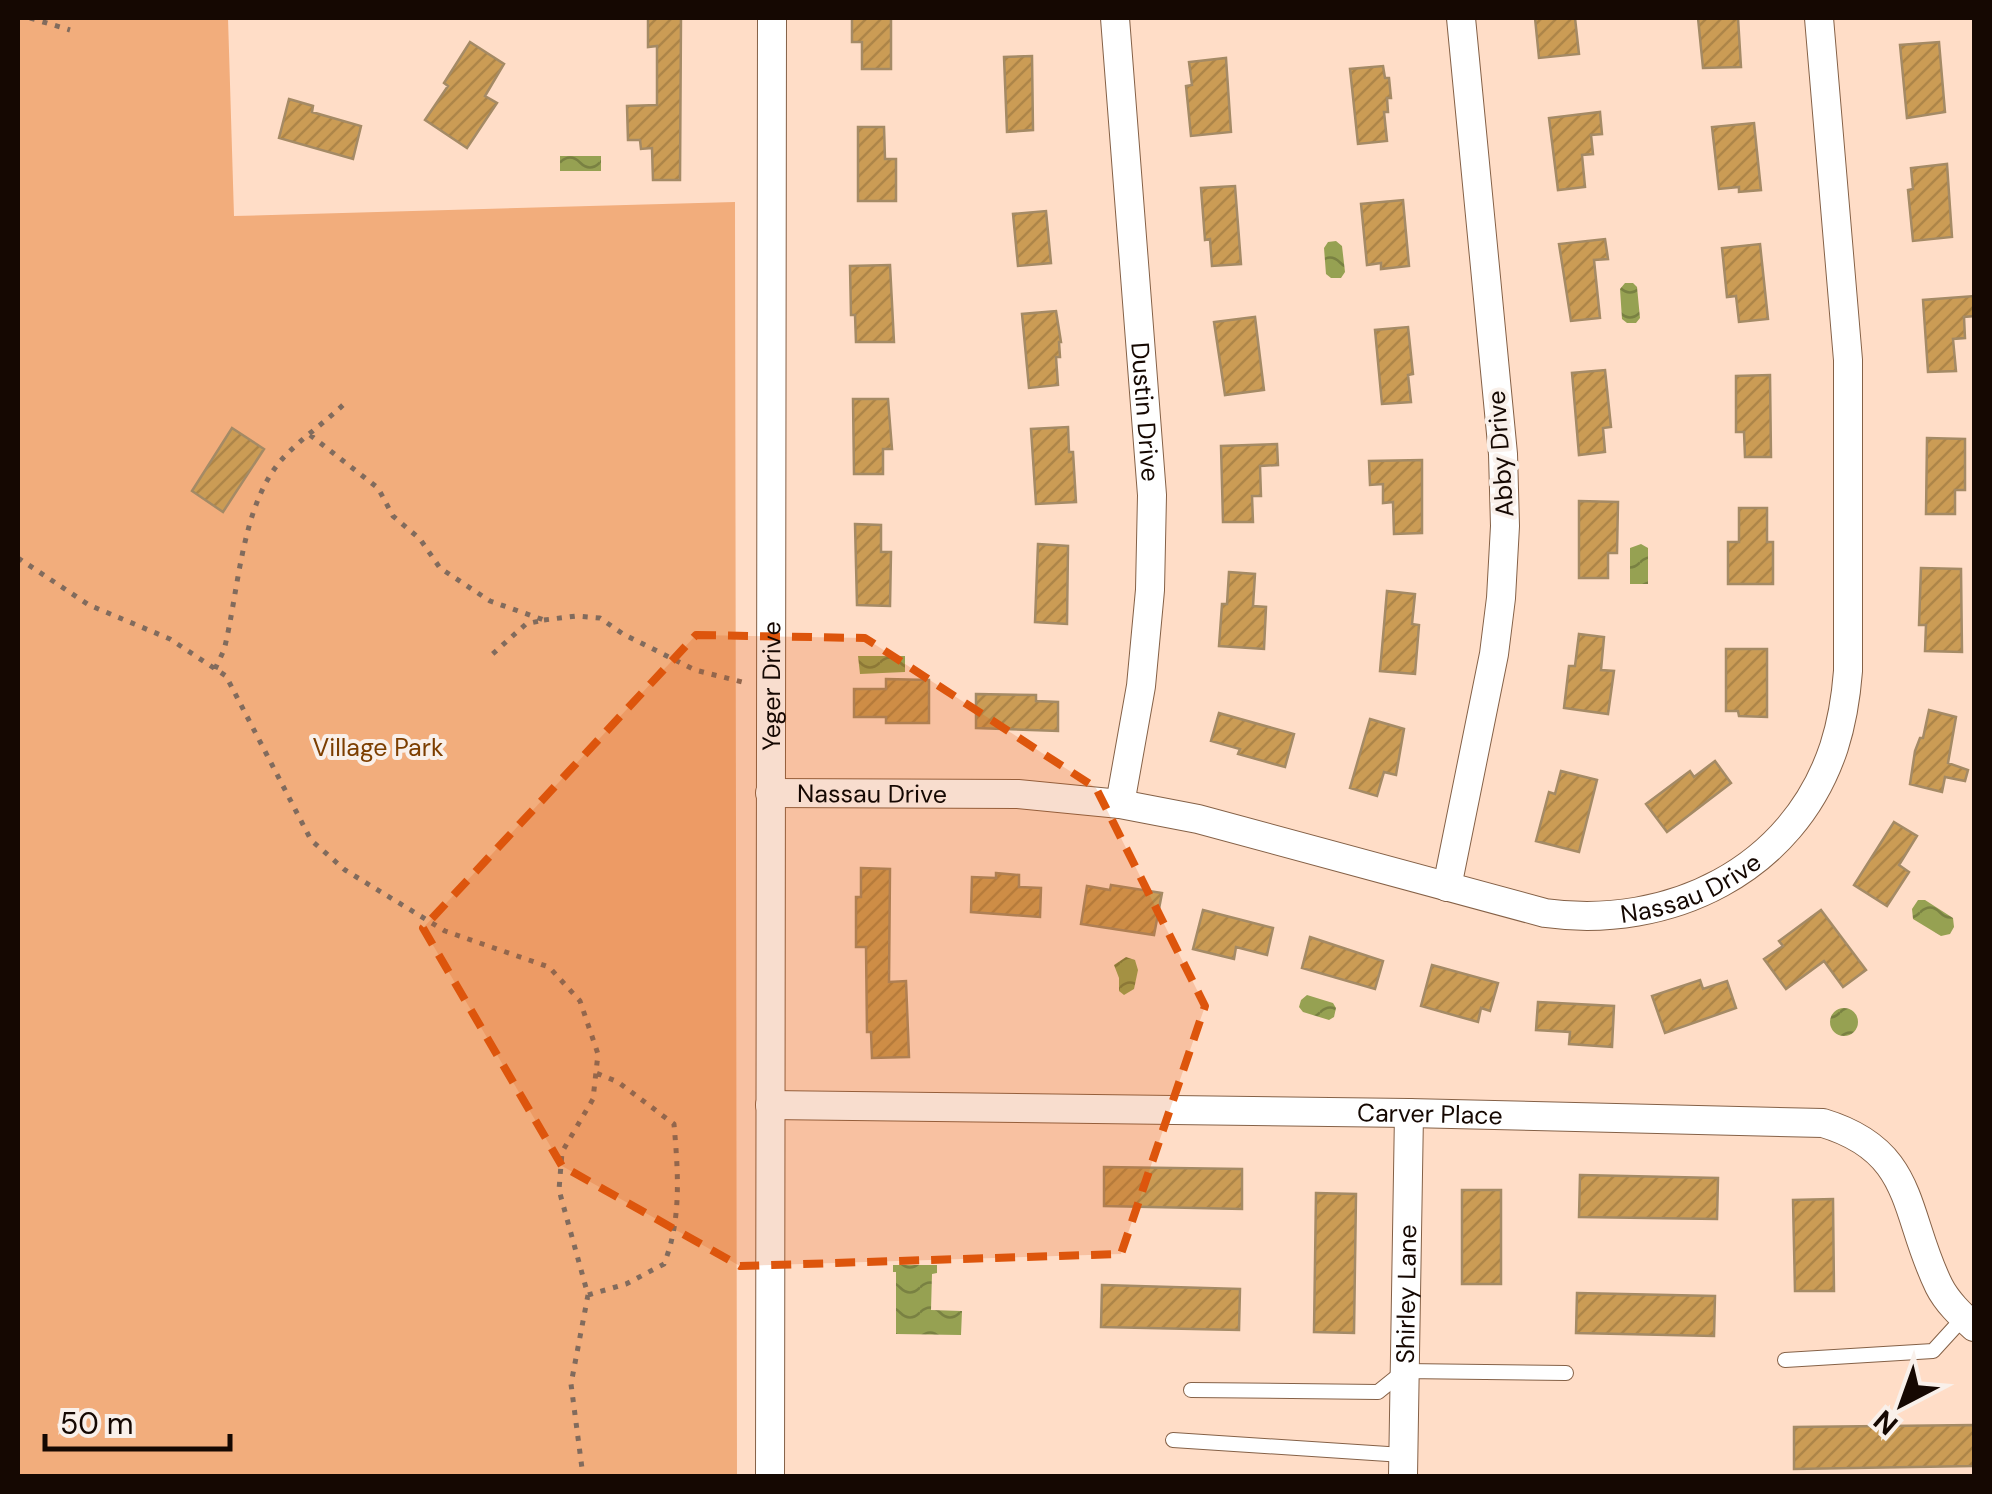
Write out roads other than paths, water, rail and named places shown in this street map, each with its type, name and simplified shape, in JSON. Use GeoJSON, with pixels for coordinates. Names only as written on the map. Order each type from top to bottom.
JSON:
{"type":"FeatureCollection","features":[{"type":"Feature","properties":{"kind":"street","name":"Yeger Drive"},"geometry":{"type":"LineString","coordinates":[[770,1476],[772,18]]}},
{"type":"Feature","properties":{"kind":"street","name":"Dustin Drive"},"geometry":{"type":"LineString","coordinates":[[1115,18],[1152,495],[1142,686],[1120,804]]}},
{"type":"Feature","properties":{"kind":"street","name":"Abby Drive"},"geometry":{"type":"LineString","coordinates":[[1446,887],[1494,654],[1505,526],[1503,454],[1461,18]]}},
{"type":"Feature","properties":{"kind":"street","name":"Nassau Drive"},"geometry":{"type":"LineString","coordinates":[[770,793],[1018,794],[1120,804],[1198,819],[1545,913],[1576,917],[1616,917],[1660,909],[1698,896],[1733,876],[1792,823],[1815,790],[1834,750],[1848,672],[1848,360],[1819,18]]}},
{"type":"Feature","properties":{"kind":"street","name":"Carver Place"},"geometry":{"type":"LineString","coordinates":[[770,1105],[1823,1123],[1849,1131],[1871,1144],[1890,1164],[1902,1184],[1939,1286],[1969,1322]]}},
{"type":"Feature","properties":{"kind":"street","name":"Shirley Lane"},"geometry":{"type":"LineString","coordinates":[[1403,1466],[1408,1113]]}},
{"type":"Feature","properties":{"kind":"lane"},"geometry":{"type":"LineString","coordinates":[[1786,1360],[1932,1351],[1969,1322]]}},
{"type":"Feature","properties":{"kind":"lane"},"geometry":{"type":"LineString","coordinates":[[1191,1390],[1378,1392],[1404,1370],[1566,1372]]}},
{"type":"Feature","properties":{"kind":"lane"},"geometry":{"type":"LineString","coordinates":[[1173,1440],[1403,1466]]}},
{"type":"Feature","properties":{"kind":"water"},"geometry":{"type":"Polygon","coordinates":[[[560,156],[601,156],[601,171],[560,171],[560,156]]]}},
{"type":"Feature","properties":{"kind":"water"},"geometry":{"type":"Polygon","coordinates":[[[1336,241],[1342,246],[1345,272],[1341,278],[1331,278],[1326,274],[1324,248],[1328,242],[1336,241]]]}},
{"type":"Feature","properties":{"kind":"water"},"geometry":{"type":"Polygon","coordinates":[[[1625,283],[1637,287],[1640,318],[1636,323],[1622,319],[1620,289],[1625,283]]]}},
{"type":"Feature","properties":{"kind":"water"},"geometry":{"type":"Polygon","coordinates":[[[1641,544],[1648,548],[1648,584],[1630,584],[1630,548],[1641,544]]]}},
{"type":"Feature","properties":{"kind":"water"},"geometry":{"type":"Polygon","coordinates":[[[858,656],[905,656],[905,672],[860,674],[858,656]]]}},
{"type":"Feature","properties":{"kind":"water"},"geometry":{"type":"Polygon","coordinates":[[[1918,900],[1925,900],[1953,918],[1950,934],[1941,936],[1913,919],[1912,909],[1918,900]]]}},
{"type":"Feature","properties":{"kind":"water"},"geometry":{"type":"Polygon","coordinates":[[[1126,957],[1135,960],[1138,970],[1134,989],[1124,995],[1119,991],[1114,965],[1126,957]]]}},
{"type":"Feature","properties":{"kind":"water"},"geometry":{"type":"Polygon","coordinates":[[[1307,995],[1333,1003],[1334,1017],[1329,1020],[1303,1012],[1299,1007],[1307,995]]]}},
{"type":"Feature","properties":{"kind":"water"},"geometry":{"type":"Polygon","coordinates":[[[1844,1008],[1854,1012],[1858,1022],[1854,1032],[1844,1036],[1834,1032],[1830,1022],[1834,1012],[1844,1008]]]}},
{"type":"Feature","properties":{"kind":"water"},"geometry":{"type":"Polygon","coordinates":[[[893,1265],[937,1265],[937,1273],[932,1274],[931,1310],[962,1311],[961,1335],[896,1334],[893,1265]]]}},
{"type":"Feature","properties":{"kind":"park label","name":"Village Park"},"geometry":{"type":"Point","coordinates":[378,747]}}]}
